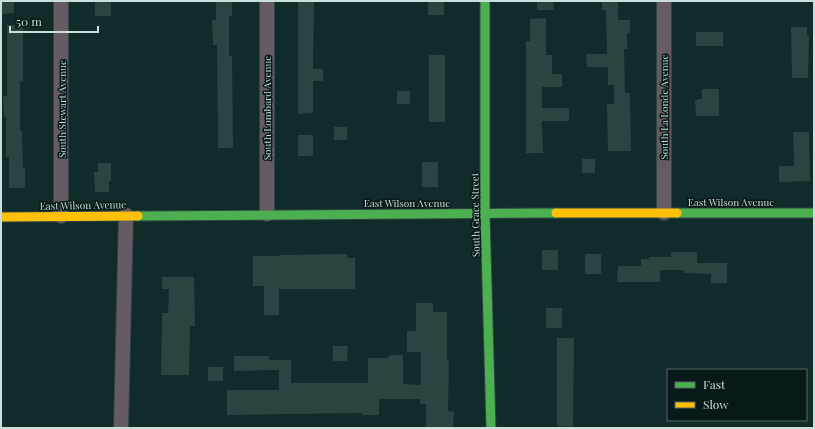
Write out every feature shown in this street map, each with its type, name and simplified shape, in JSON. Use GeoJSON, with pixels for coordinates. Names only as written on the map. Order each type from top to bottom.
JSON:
{"type":"FeatureCollection","features":[{"type":"Feature","properties":{"kind":"street","name":"South Stewart Avenue"},"geometry":{"type":"LineString","coordinates":[[61,1],[61,216]]}},
{"type":"Feature","properties":{"kind":"street","name":"South Lombard Avenue"},"geometry":{"type":"LineString","coordinates":[[267,1],[267,214]]}},
{"type":"Feature","properties":{"kind":"street","name":"South Grace Street"},"geometry":{"type":"LineString","coordinates":[[485,1],[485,213],[491,428]]}},
{"type":"Feature","properties":{"kind":"street","name":"South La Londe Avenue"},"geometry":{"type":"LineString","coordinates":[[664,1],[664,214]]}},
{"type":"Feature","properties":{"kind":"street","name":"East Wilson Avenue"},"geometry":{"type":"LineString","coordinates":[[1,217],[267,214],[814,213]]}},
{"type":"Feature","properties":{"kind":"street"},"geometry":{"type":"LineString","coordinates":[[121,428],[126,215]]}},
{"type":"Feature","properties":{"kind":"building"},"geometry":{"type":"Polygon","coordinates":[[[1,1],[14,1],[14,13],[1,14],[1,1]]]}},
{"type":"Feature","properties":{"kind":"building"},"geometry":{"type":"Polygon","coordinates":[[[95,1],[111,1],[111,16],[95,16],[95,1]]]}},
{"type":"Feature","properties":{"kind":"building"},"geometry":{"type":"Polygon","coordinates":[[[216,1],[232,1],[232,16],[229,16],[229,56],[232,56],[233,148],[218,148],[217,45],[213,45],[212,20],[216,20],[216,1]]]}},
{"type":"Feature","properties":{"kind":"building"},"geometry":{"type":"Polygon","coordinates":[[[298,1],[314,1],[313,69],[323,69],[323,81],[313,81],[313,113],[298,114],[298,1]]]}},
{"type":"Feature","properties":{"kind":"building"},"geometry":{"type":"Polygon","coordinates":[[[428,1],[444,1],[444,15],[428,15],[428,1]]]}},
{"type":"Feature","properties":{"kind":"building"},"geometry":{"type":"Polygon","coordinates":[[[537,1],[553,1],[554,10],[537,10],[537,1]]]}},
{"type":"Feature","properties":{"kind":"building"},"geometry":{"type":"Polygon","coordinates":[[[602,1],[618,1],[618,20],[630,20],[630,33],[627,33],[627,49],[624,49],[625,93],[630,93],[631,151],[608,151],[607,104],[614,104],[614,85],[608,85],[608,67],[587,67],[586,54],[607,54],[606,10],[602,10],[602,1]]]}},
{"type":"Feature","properties":{"kind":"building"},"geometry":{"type":"Polygon","coordinates":[[[546,18],[546,55],[552,55],[552,74],[562,74],[562,87],[542,87],[542,108],[569,108],[569,121],[542,121],[543,153],[526,153],[526,41],[530,41],[530,19],[546,18]]]}},
{"type":"Feature","properties":{"kind":"building"},"geometry":{"type":"Polygon","coordinates":[[[7,25],[23,25],[23,81],[20,81],[20,131],[22,131],[25,188],[9,188],[9,157],[6,157],[6,117],[4,117],[3,96],[7,96],[7,25]]]}},
{"type":"Feature","properties":{"kind":"building"},"geometry":{"type":"Polygon","coordinates":[[[791,27],[807,27],[807,36],[809,36],[808,78],[792,78],[791,27]]]}},
{"type":"Feature","properties":{"kind":"building"},"geometry":{"type":"Polygon","coordinates":[[[696,32],[723,32],[723,46],[696,46],[696,32]]]}},
{"type":"Feature","properties":{"kind":"building"},"geometry":{"type":"Polygon","coordinates":[[[429,55],[445,55],[445,122],[429,122],[429,55]]]}},
{"type":"Feature","properties":{"kind":"building"},"geometry":{"type":"Polygon","coordinates":[[[702,89],[719,89],[719,116],[696,116],[695,100],[702,99],[702,89]]]}},
{"type":"Feature","properties":{"kind":"building"},"geometry":{"type":"Polygon","coordinates":[[[397,91],[410,91],[410,104],[397,104],[397,91]]]}},
{"type":"Feature","properties":{"kind":"building"},"geometry":{"type":"Polygon","coordinates":[[[334,127],[347,127],[347,140],[334,140],[334,127]]]}},
{"type":"Feature","properties":{"kind":"building"},"geometry":{"type":"Polygon","coordinates":[[[793,132],[809,132],[810,181],[779,182],[779,166],[794,166],[793,132]]]}},
{"type":"Feature","properties":{"kind":"building"},"geometry":{"type":"Polygon","coordinates":[[[298,135],[313,135],[313,156],[298,156],[298,135]]]}},
{"type":"Feature","properties":{"kind":"building"},"geometry":{"type":"Polygon","coordinates":[[[582,159],[595,159],[595,173],[582,173],[582,159]]]}},
{"type":"Feature","properties":{"kind":"building"},"geometry":{"type":"Polygon","coordinates":[[[422,162],[438,162],[438,187],[422,187],[422,162]]]}},
{"type":"Feature","properties":{"kind":"building"},"geometry":{"type":"Polygon","coordinates":[[[98,163],[111,163],[111,181],[109,181],[109,192],[95,192],[94,172],[98,172],[98,163]]]}},
{"type":"Feature","properties":{"kind":"building"},"geometry":{"type":"Polygon","coordinates":[[[542,250],[558,250],[558,270],[542,270],[542,250]]]}},
{"type":"Feature","properties":{"kind":"building"},"geometry":{"type":"Polygon","coordinates":[[[671,252],[697,252],[697,263],[727,263],[727,283],[711,283],[711,274],[684,273],[684,270],[660,270],[660,282],[617,282],[618,266],[641,266],[641,259],[649,259],[649,257],[671,257],[671,252]]]}},
{"type":"Feature","properties":{"kind":"building"},"geometry":{"type":"Polygon","coordinates":[[[347,254],[348,258],[355,258],[355,289],[279,289],[279,315],[264,315],[264,286],[253,286],[253,256],[347,254]]]}},
{"type":"Feature","properties":{"kind":"building"},"geometry":{"type":"Polygon","coordinates":[[[585,254],[601,254],[601,274],[585,274],[585,254]]]}},
{"type":"Feature","properties":{"kind":"building"},"geometry":{"type":"Polygon","coordinates":[[[162,277],[194,277],[195,326],[190,326],[189,375],[161,375],[162,313],[168,313],[169,289],[162,289],[162,277]]]}},
{"type":"Feature","properties":{"kind":"building"},"geometry":{"type":"Polygon","coordinates":[[[416,303],[433,303],[433,312],[447,312],[447,361],[449,361],[448,411],[454,412],[453,428],[426,428],[426,404],[420,404],[420,399],[379,399],[379,415],[362,415],[362,413],[227,415],[227,390],[279,390],[279,370],[234,371],[234,356],[269,356],[269,360],[291,360],[291,383],[368,383],[368,358],[388,358],[389,355],[403,355],[403,384],[421,385],[421,352],[407,352],[407,331],[416,331],[416,303]]]}},
{"type":"Feature","properties":{"kind":"building"},"geometry":{"type":"Polygon","coordinates":[[[546,308],[562,308],[562,328],[546,328],[546,308]]]}},
{"type":"Feature","properties":{"kind":"building"},"geometry":{"type":"Polygon","coordinates":[[[557,338],[574,338],[573,427],[557,426],[557,338]]]}},
{"type":"Feature","properties":{"kind":"building"},"geometry":{"type":"Polygon","coordinates":[[[333,346],[348,346],[347,361],[333,361],[333,346]]]}},
{"type":"Feature","properties":{"kind":"building"},"geometry":{"type":"Polygon","coordinates":[[[208,367],[223,367],[223,381],[208,381],[208,367]]]}},
{"type":"Feature","properties":{"kind":"traffic: fast"},"geometry":{"type":"LineString","coordinates":[[485,1],[485,213],[491,428]]}},
{"type":"Feature","properties":{"kind":"traffic: fast"},"geometry":{"type":"LineString","coordinates":[[138,216],[556,213]]}},
{"type":"Feature","properties":{"kind":"traffic: fast"},"geometry":{"type":"LineString","coordinates":[[677,213],[814,213]]}},
{"type":"Feature","properties":{"kind":"traffic: slow"},"geometry":{"type":"LineString","coordinates":[[556,213],[677,213]]}},
{"type":"Feature","properties":{"kind":"traffic: slow"},"geometry":{"type":"LineString","coordinates":[[1,217],[138,216]]}}]}
